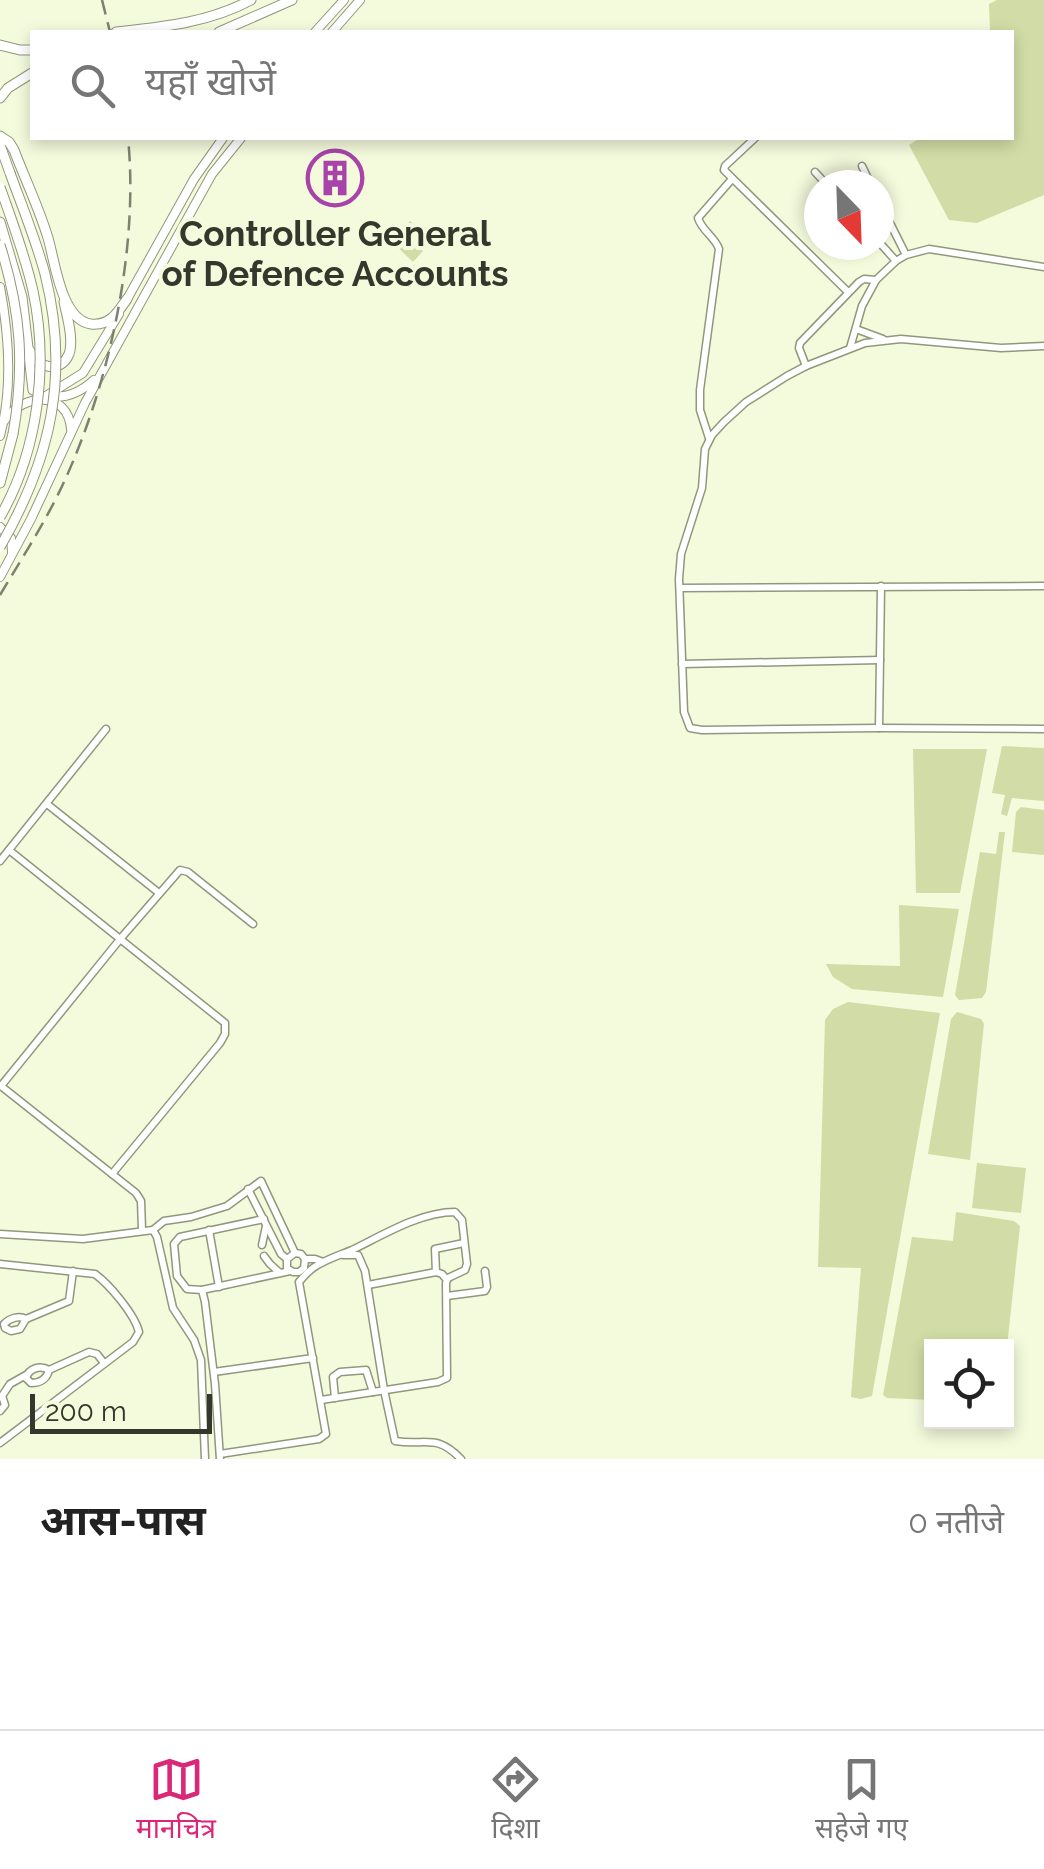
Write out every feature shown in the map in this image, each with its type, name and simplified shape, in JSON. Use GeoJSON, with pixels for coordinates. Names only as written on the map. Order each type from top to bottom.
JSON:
{"type":"FeatureCollection","features":[{"type":"Feature","properties":{"kind":"highway"},"geometry":{"type":"LineString","coordinates":[[132,30],[198,22],[251,0]]}},
{"type":"Feature","properties":{"kind":"highway"},"geometry":{"type":"LineString","coordinates":[[257,16],[280,0]]}},
{"type":"Feature","properties":{"kind":"highway"},"geometry":{"type":"LineString","coordinates":[[223,30],[292,0]]}},
{"type":"Feature","properties":{"kind":"highway"},"geometry":{"type":"LineString","coordinates":[[0,45],[30,50]]}},
{"type":"Feature","properties":{"kind":"highway"},"geometry":{"type":"LineString","coordinates":[[0,98],[30,73]]}},
{"type":"Feature","properties":{"kind":"highway"},"geometry":{"type":"LineString","coordinates":[[0,136],[14,150],[47,236],[70,345],[68,356],[58,365],[46,367],[33,358],[28,344]]}},
{"type":"Feature","properties":{"kind":"highway"},"geometry":{"type":"LineString","coordinates":[[0,145],[31,228],[50,296],[55,338],[48,432],[24,506],[0,547]]}},
{"type":"Feature","properties":{"kind":"highway"},"geometry":{"type":"LineString","coordinates":[[0,187],[33,291],[40,371],[29,444],[0,518]]}},
{"type":"Feature","properties":{"kind":"highway"},"geometry":{"type":"LineString","coordinates":[[0,222],[22,297],[33,390]]}},
{"type":"Feature","properties":{"kind":"highway"},"geometry":{"type":"LineString","coordinates":[[0,245],[17,309],[21,348],[17,412],[0,483]]}},
{"type":"Feature","properties":{"kind":"highway"},"geometry":{"type":"LineString","coordinates":[[60,285],[74,314],[89,324],[108,322],[128,299]]}},
{"type":"Feature","properties":{"kind":"main road"},"geometry":{"type":"LineString","coordinates":[[317,30],[344,0]]}},
{"type":"Feature","properties":{"kind":"main road"},"geometry":{"type":"LineString","coordinates":[[334,30],[360,0]]}},
{"type":"Feature","properties":{"kind":"main road"},"geometry":{"type":"LineString","coordinates":[[46,396],[83,373],[96,355],[194,179],[222,140]]}},
{"type":"Feature","properties":{"kind":"main road"},"geometry":{"type":"LineString","coordinates":[[0,577],[106,365],[212,174],[239,140]]}},
{"type":"Feature","properties":{"kind":"main road"},"geometry":{"type":"LineString","coordinates":[[0,287],[8,369],[0,436]]}},
{"type":"Feature","properties":{"kind":"main road"},"geometry":{"type":"LineString","coordinates":[[8,369],[33,390],[59,398],[80,391],[106,365]]}},
{"type":"Feature","properties":{"kind":"main road"},"geometry":{"type":"LineString","coordinates":[[3,424],[20,404],[35,400],[51,402],[62,406],[69,415],[70,436]]}},
{"type":"Feature","properties":{"kind":"main road"},"geometry":{"type":"LineString","coordinates":[[0,527],[11,538],[11,556]]}},
{"type":"Feature","properties":{"kind":"street"},"geometry":{"type":"LineString","coordinates":[[753,140],[724,167],[848,292]]}},
{"type":"Feature","properties":{"kind":"street"},"geometry":{"type":"LineString","coordinates":[[862,166],[864,170]]}},
{"type":"Feature","properties":{"kind":"street"},"geometry":{"type":"LineString","coordinates":[[710,439],[700,410],[700,390],[719,249],[698,218],[732,178]]}},
{"type":"Feature","properties":{"kind":"street"},"geometry":{"type":"LineString","coordinates":[[894,231],[906,255]]}},
{"type":"Feature","properties":{"kind":"street"},"geometry":{"type":"LineString","coordinates":[[850,348],[862,306],[876,280],[906,255],[929,249],[1044,268]]}},
{"type":"Feature","properties":{"kind":"street"},"geometry":{"type":"LineString","coordinates":[[806,366],[800,343],[862,279],[876,280]]}},
{"type":"Feature","properties":{"kind":"street"},"geometry":{"type":"LineString","coordinates":[[856,329],[884,340]]}},
{"type":"Feature","properties":{"kind":"street"},"geometry":{"type":"LineString","coordinates":[[1044,346],[1001,348],[884,340],[850,348],[806,366],[746,402],[705,449],[699,500],[682,554],[680,588],[684,719],[690,728],[1044,729]]}},
{"type":"Feature","properties":{"kind":"street"},"geometry":{"type":"LineString","coordinates":[[879,728],[880,586]]}},
{"type":"Feature","properties":{"kind":"street"},"geometry":{"type":"LineString","coordinates":[[680,588],[1044,586]]}},
{"type":"Feature","properties":{"kind":"street"},"geometry":{"type":"LineString","coordinates":[[682,664],[880,660]]}},
{"type":"Feature","properties":{"kind":"street"},"geometry":{"type":"LineString","coordinates":[[0,862],[106,729]]}},
{"type":"Feature","properties":{"kind":"street"},"geometry":{"type":"LineString","coordinates":[[47,804],[159,893]]}},
{"type":"Feature","properties":{"kind":"street"},"geometry":{"type":"LineString","coordinates":[[10,850],[220,1018],[226,1028],[220,1043],[112,1174]]}},
{"type":"Feature","properties":{"kind":"street"},"geometry":{"type":"LineString","coordinates":[[142,1230],[140,1197],[1,1085],[177,872],[184,869],[254,924]]}},
{"type":"Feature","properties":{"kind":"street"},"geometry":{"type":"LineString","coordinates":[[0,1234],[83,1239],[153,1230],[164,1221],[227,1206],[261,1181],[295,1253]]}},
{"type":"Feature","properties":{"kind":"street"},"geometry":{"type":"LineString","coordinates":[[248,1189],[286,1258]]}},
{"type":"Feature","properties":{"kind":"street"},"geometry":{"type":"LineString","coordinates":[[306,1266],[420,1220],[455,1212],[463,1226],[467,1268],[447,1280]]}},
{"type":"Feature","properties":{"kind":"street"},"geometry":{"type":"LineString","coordinates":[[265,1222],[180,1237],[174,1244],[179,1280],[187,1289],[202,1290],[281,1273],[296,1274],[315,1259],[323,1262]]}},
{"type":"Feature","properties":{"kind":"street"},"geometry":{"type":"LineString","coordinates":[[262,1245],[265,1222]]}},
{"type":"Feature","properties":{"kind":"street"},"geometry":{"type":"LineString","coordinates":[[153,1230],[173,1308],[202,1360],[205,1459]]}},
{"type":"Feature","properties":{"kind":"street"},"geometry":{"type":"LineString","coordinates":[[209,1230],[219,1286]]}},
{"type":"Feature","properties":{"kind":"street"},"geometry":{"type":"LineString","coordinates":[[436,1272],[435,1249],[464,1243]]}},
{"type":"Feature","properties":{"kind":"street"},"geometry":{"type":"LineString","coordinates":[[286,1258],[301,1254],[306,1266]]}},
{"type":"Feature","properties":{"kind":"street"},"geometry":{"type":"LineString","coordinates":[[264,1256],[281,1273]]}},
{"type":"Feature","properties":{"kind":"street"},"geometry":{"type":"LineString","coordinates":[[338,1256],[361,1258],[395,1441],[440,1442],[461,1459]]}},
{"type":"Feature","properties":{"kind":"street"},"geometry":{"type":"LineString","coordinates":[[202,1290],[214,1372],[220,1456],[323,1438],[326,1429],[314,1358],[296,1274],[286,1264],[286,1258]]}},
{"type":"Feature","properties":{"kind":"street"},"geometry":{"type":"LineString","coordinates":[[0,1264],[99,1276],[140,1332],[133,1342],[0,1443]]}},
{"type":"Feature","properties":{"kind":"street"},"geometry":{"type":"LineString","coordinates":[[26,1319],[69,1301],[73,1271]]}},
{"type":"Feature","properties":{"kind":"street"},"geometry":{"type":"LineString","coordinates":[[447,1296],[485,1292],[485,1271]]}},
{"type":"Feature","properties":{"kind":"street"},"geometry":{"type":"LineString","coordinates":[[321,1400],[448,1378],[447,1280],[442,1274],[368,1285]]}},
{"type":"Feature","properties":{"kind":"street"},"geometry":{"type":"LineString","coordinates":[[0,1411],[5,1403],[1,1396],[10,1384],[39,1367],[48,1370],[92,1352],[104,1363]]}},
{"type":"Feature","properties":{"kind":"street"},"geometry":{"type":"LineString","coordinates":[[214,1372],[314,1358]]}},
{"type":"Feature","properties":{"kind":"street"},"geometry":{"type":"LineString","coordinates":[[26,1374],[28,1382],[37,1382],[44,1379],[48,1370]]}},
{"type":"Feature","properties":{"kind":"street"},"geometry":{"type":"LineString","coordinates":[[335,1398],[333,1378],[340,1372],[366,1370],[373,1392]]}},
{"type":"Feature","properties":{"kind":"green space"},"geometry":{"type":"Polygon","coordinates":[[[997,0],[1044,0],[1044,195],[977,223],[949,220],[909,145],[917,140],[1014,140],[1014,30],[990,30],[989,4],[997,0]]]}},
{"type":"Feature","properties":{"kind":"green space"},"geometry":{"type":"Polygon","coordinates":[[[410,221],[426,235],[417,245],[423,251],[413,262],[391,241],[410,221]]]}},
{"type":"Feature","properties":{"kind":"green space"},"geometry":{"type":"Polygon","coordinates":[[[1002,746],[1044,748],[1044,801],[1012,798],[1007,816],[1001,814],[1005,795],[992,793],[1002,746]]]}},
{"type":"Feature","properties":{"kind":"green space"},"geometry":{"type":"Polygon","coordinates":[[[913,749],[987,749],[960,893],[916,893],[913,749]]]}},
{"type":"Feature","properties":{"kind":"green space"},"geometry":{"type":"Polygon","coordinates":[[[1021,807],[1044,810],[1044,855],[1012,852],[1016,812],[1021,807]]]}},
{"type":"Feature","properties":{"kind":"green space"},"geometry":{"type":"Polygon","coordinates":[[[999,832],[1005,832],[986,992],[982,998],[959,1000],[955,995],[980,852],[996,854],[999,832]]]}},
{"type":"Feature","properties":{"kind":"green space"},"geometry":{"type":"Polygon","coordinates":[[[899,905],[959,909],[943,997],[852,989],[833,977],[826,964],[900,966],[899,905]]]}},
{"type":"Feature","properties":{"kind":"green space"},"geometry":{"type":"Polygon","coordinates":[[[848,1002],[940,1013],[872,1396],[861,1399],[851,1397],[861,1268],[818,1267],[825,1020],[833,1009],[848,1002]]]}},
{"type":"Feature","properties":{"kind":"green space"},"geometry":{"type":"Polygon","coordinates":[[[957,1012],[981,1019],[984,1024],[970,1160],[928,1154],[951,1019],[957,1012]]]}},
{"type":"Feature","properties":{"kind":"green space"},"geometry":{"type":"Polygon","coordinates":[[[977,1163],[1026,1168],[1021,1213],[972,1208],[977,1163]]]}},
{"type":"Feature","properties":{"kind":"green space"},"geometry":{"type":"Polygon","coordinates":[[[956,1212],[1014,1221],[1020,1226],[1008,1339],[924,1339],[924,1400],[887,1398],[883,1395],[912,1237],[953,1241],[956,1212]]]}},
{"type":"Feature","properties":{"kind":"railway"},"geometry":{"type":"LineString","coordinates":[[102,0],[110,30]]}},
{"type":"Feature","properties":{"kind":"railway"},"geometry":{"type":"LineString","coordinates":[[0,595],[64,482],[95,401],[125,268],[128,140]]}},
{"type":"Feature","properties":{"kind":"place","name":"Controller General of Defence Accounts"},"geometry":{"type":"Point","coordinates":[335,178]}}]}
